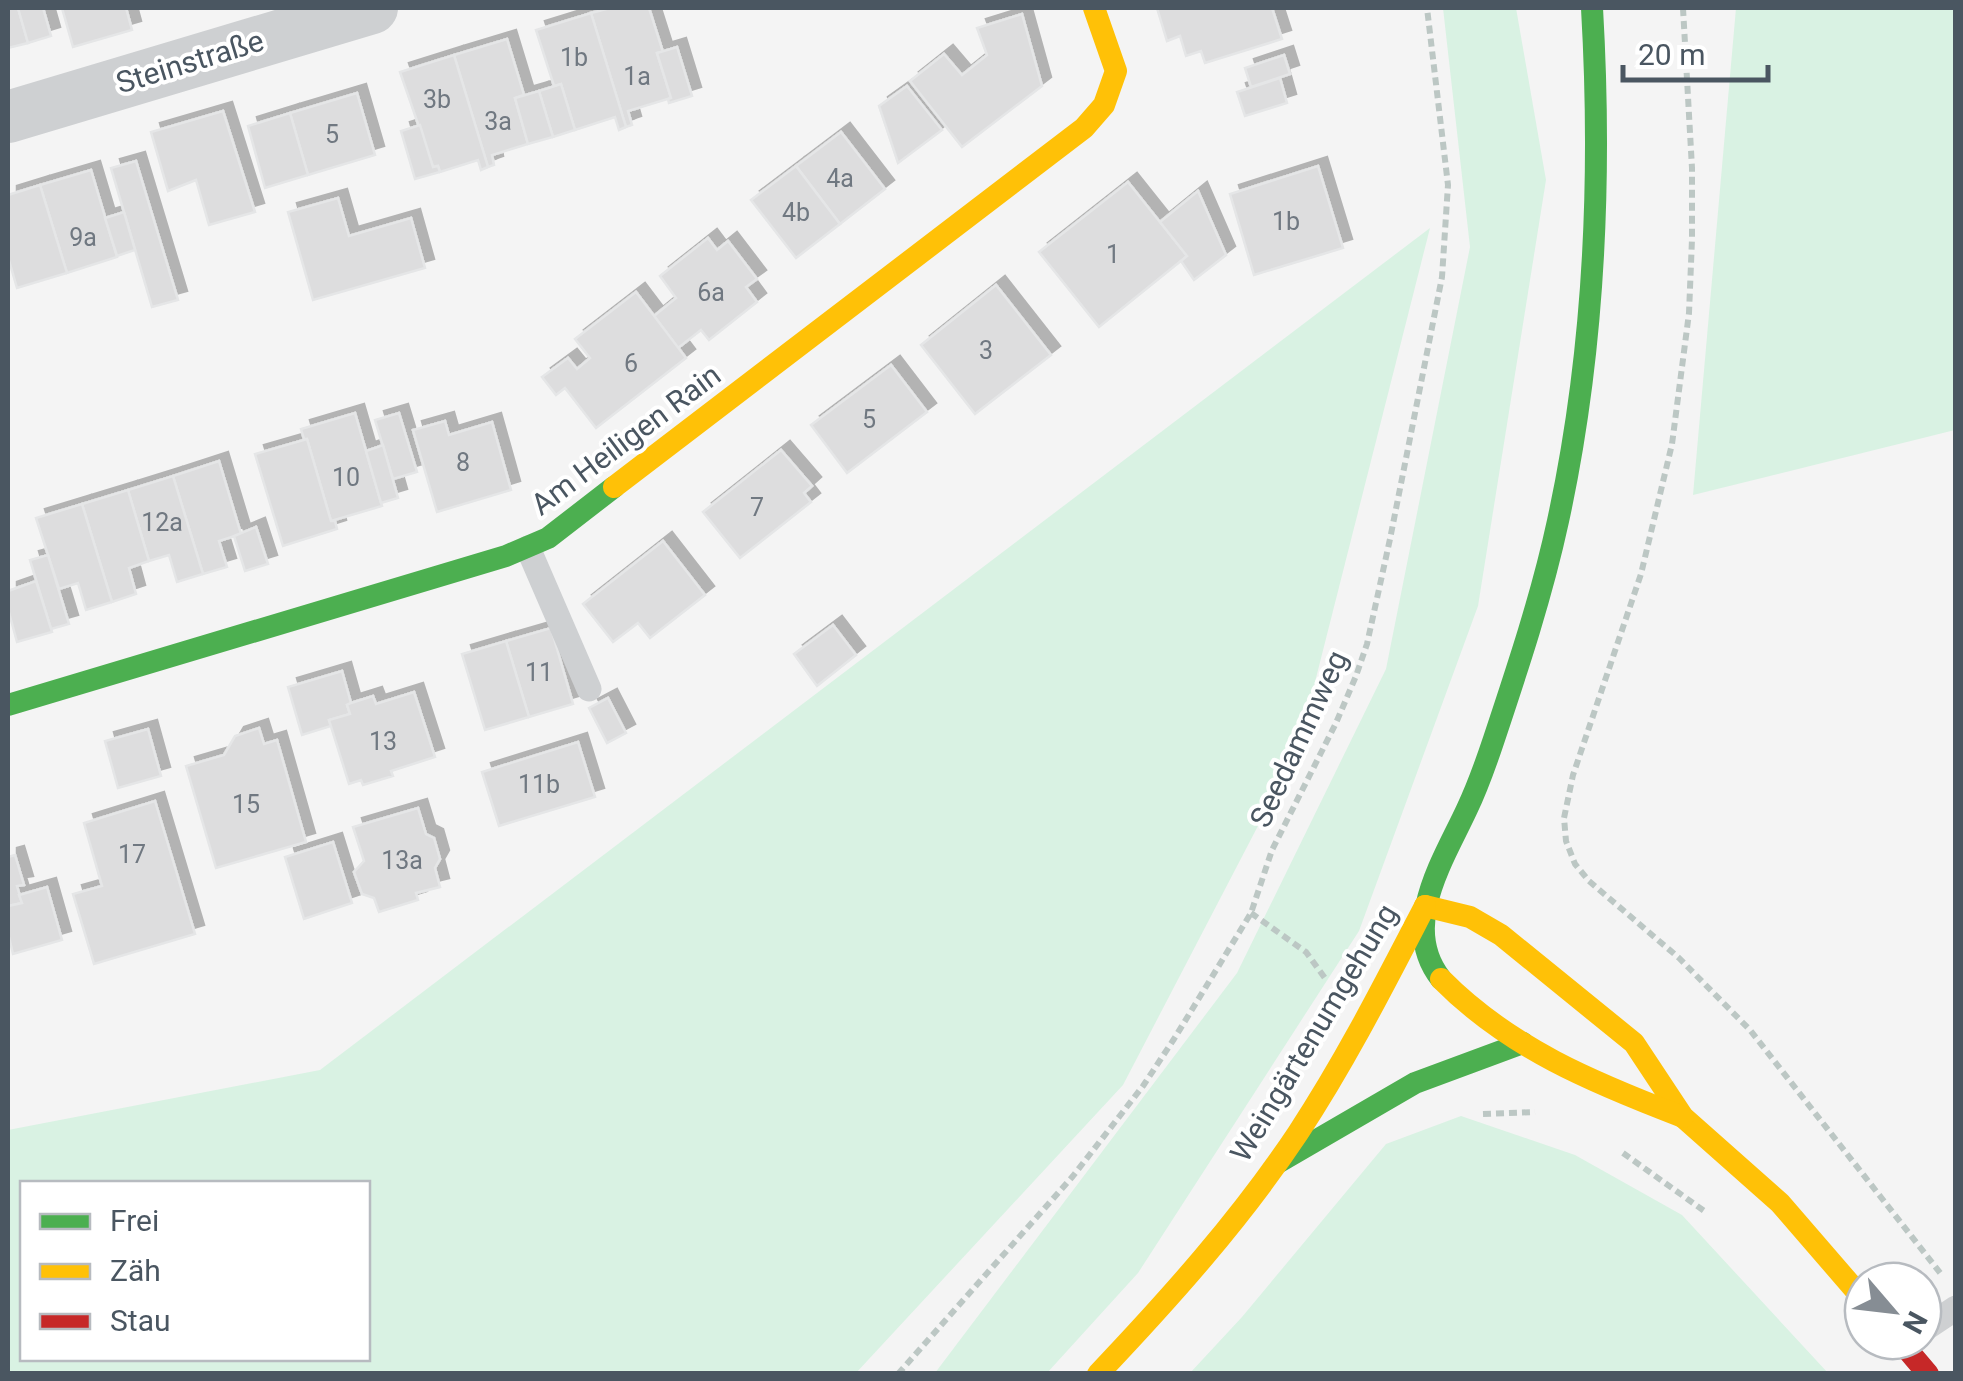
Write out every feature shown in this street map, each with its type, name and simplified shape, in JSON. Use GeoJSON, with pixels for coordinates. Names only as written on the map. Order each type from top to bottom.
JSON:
{"type":"FeatureCollection","features":[{"type":"Feature","properties":{"kind":"street","name":"Steinstraße"},"geometry":{"type":"LineString","coordinates":[[8,118],[306,17],[372,8]]}},
{"type":"Feature","properties":{"kind":"street","name":"Am Heiligen Rain"},"geometry":{"type":"LineString","coordinates":[[8,705],[528,548],[548,538],[1084,128],[1104,105],[1116,71],[1094,8]]}},
{"type":"Feature","properties":{"kind":"street","name":"Weingärtenumgehung"},"geometry":{"type":"LineString","coordinates":[[1098,1374],[1172,1294],[1277,1163],[1373,1006],[1425,906],[1475,792],[1516,676],[1549,557],[1574,435],[1590,313],[1598,189],[1592,8]]}},
{"type":"Feature","properties":{"kind":"street"},"geometry":{"type":"LineString","coordinates":[[1683,1117],[1604,1087],[1477,1016],[1434,971],[1424,936],[1425,906],[1470,918],[1500,935],[1634,1044],[1683,1117],[1780,1203],[1843,1275]]}},
{"type":"Feature","properties":{"kind":"street"},"geometry":{"type":"LineString","coordinates":[[1277,1163],[1338,1131],[1399,1092],[1449,1068],[1523,1044]]}},
{"type":"Feature","properties":{"kind":"lane"},"geometry":{"type":"LineString","coordinates":[[528,548],[589,689]]}},
{"type":"Feature","properties":{"kind":"path","name":"Seedammweg"},"geometry":{"type":"LineString","coordinates":[[898,1374],[1073,1176],[1143,1086],[1204,993],[1250,913],[1272,850],[1336,723],[1367,644],[1442,276],[1448,185],[1438,74],[1427,8]]}},
{"type":"Feature","properties":{"kind":"path"},"geometry":{"type":"LineString","coordinates":[[1683,8],[1692,239],[1675,427],[1640,574],[1573,775],[1564,818],[1566,841],[1574,864],[1589,880],[1679,958],[1750,1030],[1828,1126],[1951,1296]]}},
{"type":"Feature","properties":{"kind":"path"},"geometry":{"type":"LineString","coordinates":[[1250,913],[1306,952],[1331,987],[1373,1006]]}},
{"type":"Feature","properties":{"kind":"path"},"geometry":{"type":"LineString","coordinates":[[1449,1068],[1461,1116],[1536,1112],[1552,1118]]}},
{"type":"Feature","properties":{"kind":"path"},"geometry":{"type":"LineString","coordinates":[[1610,1145],[1714,1219]]}},
{"type":"Feature","properties":{"kind":"green space"},"geometry":{"type":"Polygon","coordinates":[[[1443,8],[1516,8],[1546,180],[1478,606],[1359,931],[1138,1273],[1047,1373],[935,1373],[1237,973],[1386,669],[1470,247],[1443,8]]]}},
{"type":"Feature","properties":{"kind":"green space"},"geometry":{"type":"Polygon","coordinates":[[[1736,8],[1955,8],[1955,430],[1693,495],[1736,8]]]}},
{"type":"Feature","properties":{"kind":"green space"},"geometry":{"type":"Polygon","coordinates":[[[1430,228],[1298,749],[1123,1085],[856,1373],[8,1373],[8,1130],[320,1070],[1430,228]]]}},
{"type":"Feature","properties":{"kind":"green space"},"geometry":{"type":"Polygon","coordinates":[[[1461,1116],[1575,1155],[1682,1215],[1828,1373],[1190,1373],[1242,1317],[1386,1144],[1461,1116]]]}},
{"type":"Feature","properties":{"kind":"building"},"geometry":{"type":"Polygon","coordinates":[[[8,8],[18,8],[28,43],[8,48],[8,8]]]}},
{"type":"Feature","properties":{"kind":"building"},"geometry":{"type":"Polygon","coordinates":[[[18,8],[43,8],[51,36],[28,43],[18,8]]]}},
{"type":"Feature","properties":{"kind":"building"},"geometry":{"type":"Polygon","coordinates":[[[62,8],[126,8],[132,30],[73,47],[62,8]]]}},
{"type":"Feature","properties":{"kind":"building"},"geometry":{"type":"Polygon","coordinates":[[[610,8],[649,8],[663,52],[657,53],[671,98],[628,111],[632,125],[626,127],[591,13],[610,8]]]}},
{"type":"Feature","properties":{"kind":"building"},"geometry":{"type":"Polygon","coordinates":[[[1157,8],[1272,8],[1282,39],[1205,63],[1201,51],[1186,56],[1180,36],[1167,41],[1157,8]]]}},
{"type":"Feature","properties":{"kind":"building"},"geometry":{"type":"Polygon","coordinates":[[[591,13],[626,127],[619,130],[615,117],[575,130],[561,84],[554,86],[536,30],[591,13]]]}},
{"type":"Feature","properties":{"kind":"building"},"geometry":{"type":"Polygon","coordinates":[[[1022,14],[1042,86],[962,147],[910,81],[944,54],[962,75],[987,55],[977,28],[1022,14]]]}},
{"type":"Feature","properties":{"kind":"building"},"geometry":{"type":"Polygon","coordinates":[[[507,39],[524,95],[515,98],[528,144],[492,155],[494,165],[488,167],[454,55],[507,39]]]}},
{"type":"Feature","properties":{"kind":"building"},"geometry":{"type":"Polygon","coordinates":[[[677,47],[692,96],[669,103],[671,98],[657,53],[677,47]]]}},
{"type":"Feature","properties":{"kind":"building"},"geometry":{"type":"Polygon","coordinates":[[[454,55],[488,167],[481,170],[478,160],[440,172],[438,166],[433,167],[400,72],[454,55]]]}},
{"type":"Feature","properties":{"kind":"building"},"geometry":{"type":"Polygon","coordinates":[[[1284,55],[1290,74],[1251,87],[1245,68],[1284,55]]]}},
{"type":"Feature","properties":{"kind":"building"},"geometry":{"type":"Polygon","coordinates":[[[1280,78],[1287,103],[1245,116],[1237,92],[1280,78]]]}},
{"type":"Feature","properties":{"kind":"building"},"geometry":{"type":"Polygon","coordinates":[[[561,84],[575,130],[553,137],[539,91],[561,84]]]}},
{"type":"Feature","properties":{"kind":"building"},"geometry":{"type":"Polygon","coordinates":[[[907,86],[942,130],[898,163],[879,106],[907,86]]]}},
{"type":"Feature","properties":{"kind":"building"},"geometry":{"type":"Polygon","coordinates":[[[539,91],[553,137],[528,144],[515,98],[539,91]]]}},
{"type":"Feature","properties":{"kind":"building"},"geometry":{"type":"Polygon","coordinates":[[[357,93],[375,155],[308,175],[290,113],[357,93]]]}},
{"type":"Feature","properties":{"kind":"building"},"geometry":{"type":"Polygon","coordinates":[[[223,111],[255,212],[209,225],[196,180],[168,191],[151,132],[223,111]]]}},
{"type":"Feature","properties":{"kind":"building"},"geometry":{"type":"Polygon","coordinates":[[[290,113],[308,175],[265,188],[248,126],[290,113]]]}},
{"type":"Feature","properties":{"kind":"building"},"geometry":{"type":"Polygon","coordinates":[[[420,125],[433,167],[438,166],[440,172],[415,179],[401,131],[420,125]]]}},
{"type":"Feature","properties":{"kind":"building"},"geometry":{"type":"Polygon","coordinates":[[[841,132],[885,189],[840,224],[796,166],[841,132]]]}},
{"type":"Feature","properties":{"kind":"building"},"geometry":{"type":"Polygon","coordinates":[[[136,161],[178,300],[152,307],[111,168],[136,161]]]}},
{"type":"Feature","properties":{"kind":"building"},"geometry":{"type":"Polygon","coordinates":[[[796,166],[840,224],[796,258],[751,200],[796,166]]]}},
{"type":"Feature","properties":{"kind":"building"},"geometry":{"type":"Polygon","coordinates":[[[1318,166],[1343,248],[1254,275],[1230,194],[1318,166]]]}},
{"type":"Feature","properties":{"kind":"building"},"geometry":{"type":"Polygon","coordinates":[[[91,170],[117,257],[67,273],[40,185],[91,170]]]}},
{"type":"Feature","properties":{"kind":"building"},"geometry":{"type":"Polygon","coordinates":[[[1128,182],[1187,256],[1099,327],[1039,252],[1128,182]]]}},
{"type":"Feature","properties":{"kind":"building"},"geometry":{"type":"Polygon","coordinates":[[[40,185],[67,273],[17,288],[8,257],[8,195],[40,185]]]}},
{"type":"Feature","properties":{"kind":"building"},"geometry":{"type":"Polygon","coordinates":[[[1198,191],[1226,255],[1194,280],[1181,261],[1187,256],[1160,222],[1198,191]]]}},
{"type":"Feature","properties":{"kind":"building"},"geometry":{"type":"Polygon","coordinates":[[[338,198],[349,236],[411,218],[425,268],[313,300],[288,212],[338,198]]]}},
{"type":"Feature","properties":{"kind":"building"},"geometry":{"type":"Polygon","coordinates":[[[124,212],[135,250],[117,256],[105,218],[124,212]]]}},
{"type":"Feature","properties":{"kind":"building"},"geometry":{"type":"Polygon","coordinates":[[[708,238],[717,250],[728,241],[757,279],[746,287],[757,302],[709,340],[701,330],[678,348],[654,316],[676,298],[660,276],[708,238]]]}},
{"type":"Feature","properties":{"kind":"building"},"geometry":{"type":"Polygon","coordinates":[[[996,285],[1051,355],[975,414],[921,345],[996,285]]]}},
{"type":"Feature","properties":{"kind":"building"},"geometry":{"type":"Polygon","coordinates":[[[636,292],[686,358],[596,428],[565,388],[556,395],[542,377],[568,358],[577,369],[590,358],[575,339],[636,292]]]}},
{"type":"Feature","properties":{"kind":"building"},"geometry":{"type":"Polygon","coordinates":[[[891,365],[927,412],[847,473],[811,425],[891,365]]]}},
{"type":"Feature","properties":{"kind":"building"},"geometry":{"type":"Polygon","coordinates":[[[355,413],[382,506],[331,521],[301,429],[355,413]]]}},
{"type":"Feature","properties":{"kind":"building"},"geometry":{"type":"Polygon","coordinates":[[[399,413],[417,472],[393,479],[375,420],[399,413]]]}},
{"type":"Feature","properties":{"kind":"building"},"geometry":{"type":"Polygon","coordinates":[[[445,421],[449,435],[492,422],[511,490],[437,512],[413,430],[445,421]]]}},
{"type":"Feature","properties":{"kind":"building"},"geometry":{"type":"Polygon","coordinates":[[[307,439],[331,521],[335,521],[337,529],[283,546],[255,454],[307,439]]]}},
{"type":"Feature","properties":{"kind":"building"},"geometry":{"type":"Polygon","coordinates":[[[383,445],[398,498],[381,503],[366,451],[383,445]]]}},
{"type":"Feature","properties":{"kind":"building"},"geometry":{"type":"Polygon","coordinates":[[[781,450],[812,486],[804,493],[811,502],[740,558],[703,512],[781,450]]]}},
{"type":"Feature","properties":{"kind":"building"},"geometry":{"type":"Polygon","coordinates":[[[219,461],[241,534],[219,541],[227,567],[203,574],[173,476],[219,461]]]}},
{"type":"Feature","properties":{"kind":"building"},"geometry":{"type":"Polygon","coordinates":[[[173,476],[203,574],[177,582],[169,555],[149,561],[128,490],[173,476]]]}},
{"type":"Feature","properties":{"kind":"building"},"geometry":{"type":"Polygon","coordinates":[[[128,490],[149,561],[129,568],[136,594],[112,602],[82,504],[128,490]]]}},
{"type":"Feature","properties":{"kind":"building"},"geometry":{"type":"Polygon","coordinates":[[[82,504],[112,602],[86,610],[78,583],[59,589],[36,518],[82,504]]]}},
{"type":"Feature","properties":{"kind":"building"},"geometry":{"type":"Polygon","coordinates":[[[256,527],[268,564],[245,571],[234,536],[256,527]]]}},
{"type":"Feature","properties":{"kind":"building"},"geometry":{"type":"Polygon","coordinates":[[[663,541],[705,595],[650,638],[638,623],[613,642],[583,604],[663,541]]]}},
{"type":"Feature","properties":{"kind":"building"},"geometry":{"type":"Polygon","coordinates":[[[48,555],[69,624],[51,629],[30,560],[48,555]]]}},
{"type":"Feature","properties":{"kind":"building"},"geometry":{"type":"Polygon","coordinates":[[[36,581],[52,632],[17,642],[8,609],[8,591],[36,581]]]}},
{"type":"Feature","properties":{"kind":"building"},"geometry":{"type":"Polygon","coordinates":[[[833,625],[856,655],[817,686],[794,654],[833,625]]]}},
{"type":"Feature","properties":{"kind":"building"},"geometry":{"type":"Polygon","coordinates":[[[551,628],[573,704],[529,717],[506,641],[551,628]]]}},
{"type":"Feature","properties":{"kind":"building"},"geometry":{"type":"Polygon","coordinates":[[[506,641],[529,717],[485,730],[462,654],[506,641]]]}},
{"type":"Feature","properties":{"kind":"building"},"geometry":{"type":"Polygon","coordinates":[[[342,671],[350,714],[329,720],[331,726],[302,735],[288,687],[342,671]]]}},
{"type":"Feature","properties":{"kind":"building"},"geometry":{"type":"Polygon","coordinates":[[[414,692],[435,757],[391,771],[393,776],[363,785],[361,780],[349,784],[329,720],[350,714],[347,705],[351,703],[373,696],[376,704],[414,692]]]}},
{"type":"Feature","properties":{"kind":"building"},"geometry":{"type":"Polygon","coordinates":[[[608,698],[626,733],[607,743],[589,708],[608,698]]]}},
{"type":"Feature","properties":{"kind":"building"},"geometry":{"type":"Polygon","coordinates":[[[259,728],[264,744],[277,740],[306,842],[216,868],[186,766],[224,755],[235,736],[259,728]]]}},
{"type":"Feature","properties":{"kind":"building"},"geometry":{"type":"Polygon","coordinates":[[[148,729],[161,776],[118,788],[105,741],[148,729]]]}},
{"type":"Feature","properties":{"kind":"building"},"geometry":{"type":"Polygon","coordinates":[[[578,742],[595,797],[499,826],[482,772],[578,742]]]}},
{"type":"Feature","properties":{"kind":"building"},"geometry":{"type":"Polygon","coordinates":[[[155,801],[195,934],[94,964],[73,894],[102,886],[84,823],[155,801]]]}},
{"type":"Feature","properties":{"kind":"building"},"geometry":{"type":"Polygon","coordinates":[[[418,808],[440,859],[435,868],[440,887],[416,893],[418,900],[379,912],[374,898],[362,894],[354,872],[364,861],[353,827],[418,808]]]}},
{"type":"Feature","properties":{"kind":"building"},"geometry":{"type":"Polygon","coordinates":[[[333,842],[352,903],[304,919],[285,857],[333,842]]]}},
{"type":"Feature","properties":{"kind":"building"},"geometry":{"type":"Polygon","coordinates":[[[15,855],[24,885],[17,886],[22,903],[8,906],[8,857],[15,855]]]}},
{"type":"Feature","properties":{"kind":"building"},"geometry":{"type":"Polygon","coordinates":[[[47,887],[62,940],[13,954],[8,906],[22,903],[19,895],[47,887]]]}},
{"type":"Feature","properties":{"kind":"traffic: fast"},"geometry":{"type":"LineString","coordinates":[[1441,979],[1429,959],[1424,937],[1430,893],[1478,783],[1529,631],[1558,521],[1580,393],[1595,201],[1592,8]]}},
{"type":"Feature","properties":{"kind":"traffic: fast"},"geometry":{"type":"LineString","coordinates":[[8,705],[506,556],[548,538],[614,487]]}},
{"type":"Feature","properties":{"kind":"traffic: fast"},"geometry":{"type":"LineString","coordinates":[[1279,1162],[1415,1083],[1523,1043]]}},
{"type":"Feature","properties":{"kind":"traffic: slow"},"geometry":{"type":"LineString","coordinates":[[614,487],[1084,128],[1104,105],[1116,71],[1094,8]]}},
{"type":"Feature","properties":{"kind":"traffic: slow"},"geometry":{"type":"LineString","coordinates":[[1425,906],[1470,917],[1501,935],[1634,1043],[1683,1117],[1780,1203],[1843,1276]]}},
{"type":"Feature","properties":{"kind":"traffic: slow"},"geometry":{"type":"LineString","coordinates":[[1098,1374],[1203,1258],[1276,1165],[1349,1049],[1425,906]]}},
{"type":"Feature","properties":{"kind":"traffic: slow"},"geometry":{"type":"LineString","coordinates":[[1441,979],[1524,1044],[1585,1077],[1683,1117]]}},
{"type":"Feature","properties":{"kind":"traffic: jam"},"geometry":{"type":"LineString","coordinates":[[1917,1361],[1928,1374]]}}]}
